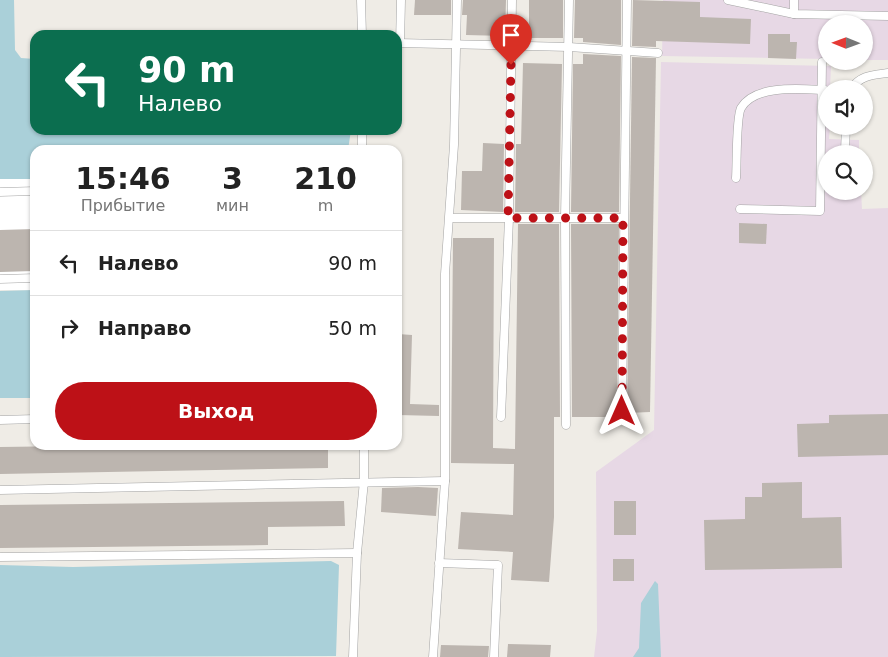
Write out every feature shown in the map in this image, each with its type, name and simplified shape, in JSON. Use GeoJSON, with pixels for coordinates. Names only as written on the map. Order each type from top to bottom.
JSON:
{"type":"FeatureCollection","features":[{"type":"Feature","properties":{"kind":"lane"},"geometry":{"type":"LineString","coordinates":[[361,0],[362,30]]}},
{"type":"Feature","properties":{"kind":"lane"},"geometry":{"type":"LineString","coordinates":[[400,30],[401,0]]}},
{"type":"Feature","properties":{"kind":"lane"},"geometry":{"type":"LineString","coordinates":[[433,657],[445,481],[445,274],[450,218],[457,0]]}},
{"type":"Feature","properties":{"kind":"lane"},"geometry":{"type":"LineString","coordinates":[[501,417],[508,218],[512,0]]}},
{"type":"Feature","properties":{"kind":"lane"},"geometry":{"type":"LineString","coordinates":[[566,425],[565,218],[569,0]]}},
{"type":"Feature","properties":{"kind":"lane"},"geometry":{"type":"LineString","coordinates":[[622,411],[627,0]]}},
{"type":"Feature","properties":{"kind":"lane"},"geometry":{"type":"LineString","coordinates":[[728,0],[794,14],[888,16]]}},
{"type":"Feature","properties":{"kind":"lane"},"geometry":{"type":"LineString","coordinates":[[794,0],[794,14]]}},
{"type":"Feature","properties":{"kind":"lane"},"geometry":{"type":"LineString","coordinates":[[402,43],[569,47],[658,53]]}},
{"type":"Feature","properties":{"kind":"lane"},"geometry":{"type":"LineString","coordinates":[[859,80],[871,75],[888,74]]}},
{"type":"Feature","properties":{"kind":"lane"},"geometry":{"type":"LineString","coordinates":[[736,178],[740,110],[751,97],[783,89],[818,90]]}},
{"type":"Feature","properties":{"kind":"lane"},"geometry":{"type":"LineString","coordinates":[[740,209],[820,211],[823,135]]}},
{"type":"Feature","properties":{"kind":"lane"},"geometry":{"type":"LineString","coordinates":[[0,192],[30,191]]}},
{"type":"Feature","properties":{"kind":"lane"},"geometry":{"type":"LineString","coordinates":[[450,218],[623,218]]}},
{"type":"Feature","properties":{"kind":"lane"},"geometry":{"type":"LineString","coordinates":[[0,279],[30,278]]}},
{"type":"Feature","properties":{"kind":"lane"},"geometry":{"type":"LineString","coordinates":[[0,420],[30,419]]}},
{"type":"Feature","properties":{"kind":"lane"},"geometry":{"type":"LineString","coordinates":[[353,657],[357,553],[364,481],[364,450]]}},
{"type":"Feature","properties":{"kind":"lane"},"geometry":{"type":"LineString","coordinates":[[0,490],[364,481],[445,481]]}},
{"type":"Feature","properties":{"kind":"lane"},"geometry":{"type":"LineString","coordinates":[[0,557],[357,553]]}},
{"type":"Feature","properties":{"kind":"lane"},"geometry":{"type":"LineString","coordinates":[[439,563],[498,565],[494,657]]}},
{"type":"Feature","properties":{"kind":"shaded area"},"geometry":{"type":"Polygon","coordinates":[[[663,0],[888,0],[888,60],[873,60],[873,15],[818,15],[818,59],[662,56],[663,0]]]}},
{"type":"Feature","properties":{"kind":"shaded area"},"geometry":{"type":"Polygon","coordinates":[[[661,62],[818,66],[818,70],[831,70],[830,80],[818,80],[818,135],[829,135],[829,139],[859,140],[859,145],[818,145],[818,200],[862,200],[862,209],[888,208],[888,657],[594,657],[597,631],[596,472],[654,430],[661,62]]]}},
{"type":"Feature","properties":{"kind":"water"},"geometry":{"type":"Polygon","coordinates":[[[0,0],[14,0],[15,50],[21,58],[30,59],[30,135],[350,135],[349,145],[30,145],[30,179],[0,179],[0,0]]]}},
{"type":"Feature","properties":{"kind":"water"},"geometry":{"type":"Polygon","coordinates":[[[30,290],[30,398],[0,398],[0,291],[30,290]]]}},
{"type":"Feature","properties":{"kind":"water"},"geometry":{"type":"Polygon","coordinates":[[[331,561],[339,565],[336,656],[0,657],[0,565],[73,567],[331,561]]]}},
{"type":"Feature","properties":{"kind":"water"},"geometry":{"type":"Polygon","coordinates":[[[655,581],[658,584],[661,657],[633,657],[639,648],[641,603],[655,581]]]}},
{"type":"Feature","properties":{"kind":"pier"},"geometry":{"type":"Polygon","coordinates":[[[0,179],[30,179],[30,290],[0,290],[0,179]]]}},
{"type":"Feature","properties":{"kind":"building"},"geometry":{"type":"Polygon","coordinates":[[[415,0],[451,0],[451,15],[414,15],[415,0]]]}},
{"type":"Feature","properties":{"kind":"building"},"geometry":{"type":"Polygon","coordinates":[[[463,0],[506,0],[505,36],[466,35],[467,15],[462,15],[463,0]]]}},
{"type":"Feature","properties":{"kind":"building"},"geometry":{"type":"Polygon","coordinates":[[[529,0],[563,0],[563,38],[529,38],[529,0]]]}},
{"type":"Feature","properties":{"kind":"building"},"geometry":{"type":"Polygon","coordinates":[[[575,0],[621,0],[621,45],[583,42],[583,38],[574,38],[575,0]]]}},
{"type":"Feature","properties":{"kind":"building"},"geometry":{"type":"Polygon","coordinates":[[[633,0],[700,2],[700,17],[751,19],[750,44],[656,41],[656,47],[632,46],[633,0]]]}},
{"type":"Feature","properties":{"kind":"building"},"geometry":{"type":"Polygon","coordinates":[[[768,34],[790,34],[790,42],[797,42],[796,59],[768,58],[768,34]]]}},
{"type":"Feature","properties":{"kind":"building"},"geometry":{"type":"Polygon","coordinates":[[[583,54],[621,56],[619,212],[571,212],[573,64],[583,64],[583,54]]]}},
{"type":"Feature","properties":{"kind":"building"},"geometry":{"type":"Polygon","coordinates":[[[632,57],[656,58],[650,412],[627,413],[632,57]]]}},
{"type":"Feature","properties":{"kind":"building"},"geometry":{"type":"Polygon","coordinates":[[[523,63],[562,64],[559,212],[515,212],[516,144],[521,144],[523,63]]]}},
{"type":"Feature","properties":{"kind":"building"},"geometry":{"type":"Polygon","coordinates":[[[483,143],[504,144],[503,212],[461,210],[462,171],[482,171],[483,143]]]}},
{"type":"Feature","properties":{"kind":"building"},"geometry":{"type":"Polygon","coordinates":[[[739,223],[767,224],[766,244],[739,243],[739,223]]]}},
{"type":"Feature","properties":{"kind":"building"},"geometry":{"type":"Polygon","coordinates":[[[518,224],[559,224],[560,417],[554,417],[554,517],[549,582],[511,580],[513,552],[458,549],[461,512],[513,515],[514,464],[451,463],[453,238],[494,238],[493,448],[515,449],[518,224]]]}},
{"type":"Feature","properties":{"kind":"building"},"geometry":{"type":"Polygon","coordinates":[[[571,224],[619,224],[617,413],[614,413],[614,417],[572,417],[571,224]]]}},
{"type":"Feature","properties":{"kind":"building"},"geometry":{"type":"Polygon","coordinates":[[[30,229],[30,271],[0,272],[0,230],[30,229]]]}},
{"type":"Feature","properties":{"kind":"building"},"geometry":{"type":"Polygon","coordinates":[[[402,334],[412,335],[410,404],[439,405],[439,416],[402,415],[402,334]]]}},
{"type":"Feature","properties":{"kind":"building"},"geometry":{"type":"Polygon","coordinates":[[[888,414],[888,455],[798,457],[797,424],[829,423],[829,415],[888,414]]]}},
{"type":"Feature","properties":{"kind":"building"},"geometry":{"type":"Polygon","coordinates":[[[0,447],[30,447],[30,450],[328,450],[328,468],[0,474],[0,447]]]}},
{"type":"Feature","properties":{"kind":"building"},"geometry":{"type":"Polygon","coordinates":[[[802,482],[802,518],[841,517],[842,568],[705,570],[704,520],[745,519],[745,497],[762,497],[762,483],[802,482]]]}},
{"type":"Feature","properties":{"kind":"building"},"geometry":{"type":"Polygon","coordinates":[[[382,488],[438,488],[436,516],[381,512],[382,488]]]}},
{"type":"Feature","properties":{"kind":"building"},"geometry":{"type":"Polygon","coordinates":[[[344,501],[345,526],[268,527],[268,545],[0,548],[0,505],[344,501]]]}},
{"type":"Feature","properties":{"kind":"building"},"geometry":{"type":"Polygon","coordinates":[[[614,501],[636,501],[636,535],[614,535],[614,501]]]}},
{"type":"Feature","properties":{"kind":"building"},"geometry":{"type":"Polygon","coordinates":[[[613,559],[634,559],[634,581],[613,581],[613,559]]]}},
{"type":"Feature","properties":{"kind":"building"},"geometry":{"type":"Polygon","coordinates":[[[508,644],[551,645],[550,657],[507,657],[508,644]]]}},
{"type":"Feature","properties":{"kind":"building"},"geometry":{"type":"Polygon","coordinates":[[[441,645],[489,646],[488,657],[440,657],[441,645]]]}},
{"type":"Feature","properties":{"kind":"route"},"geometry":{"type":"LineString","coordinates":[[511,65],[508,218],[623,218],[622,411]]}}]}
